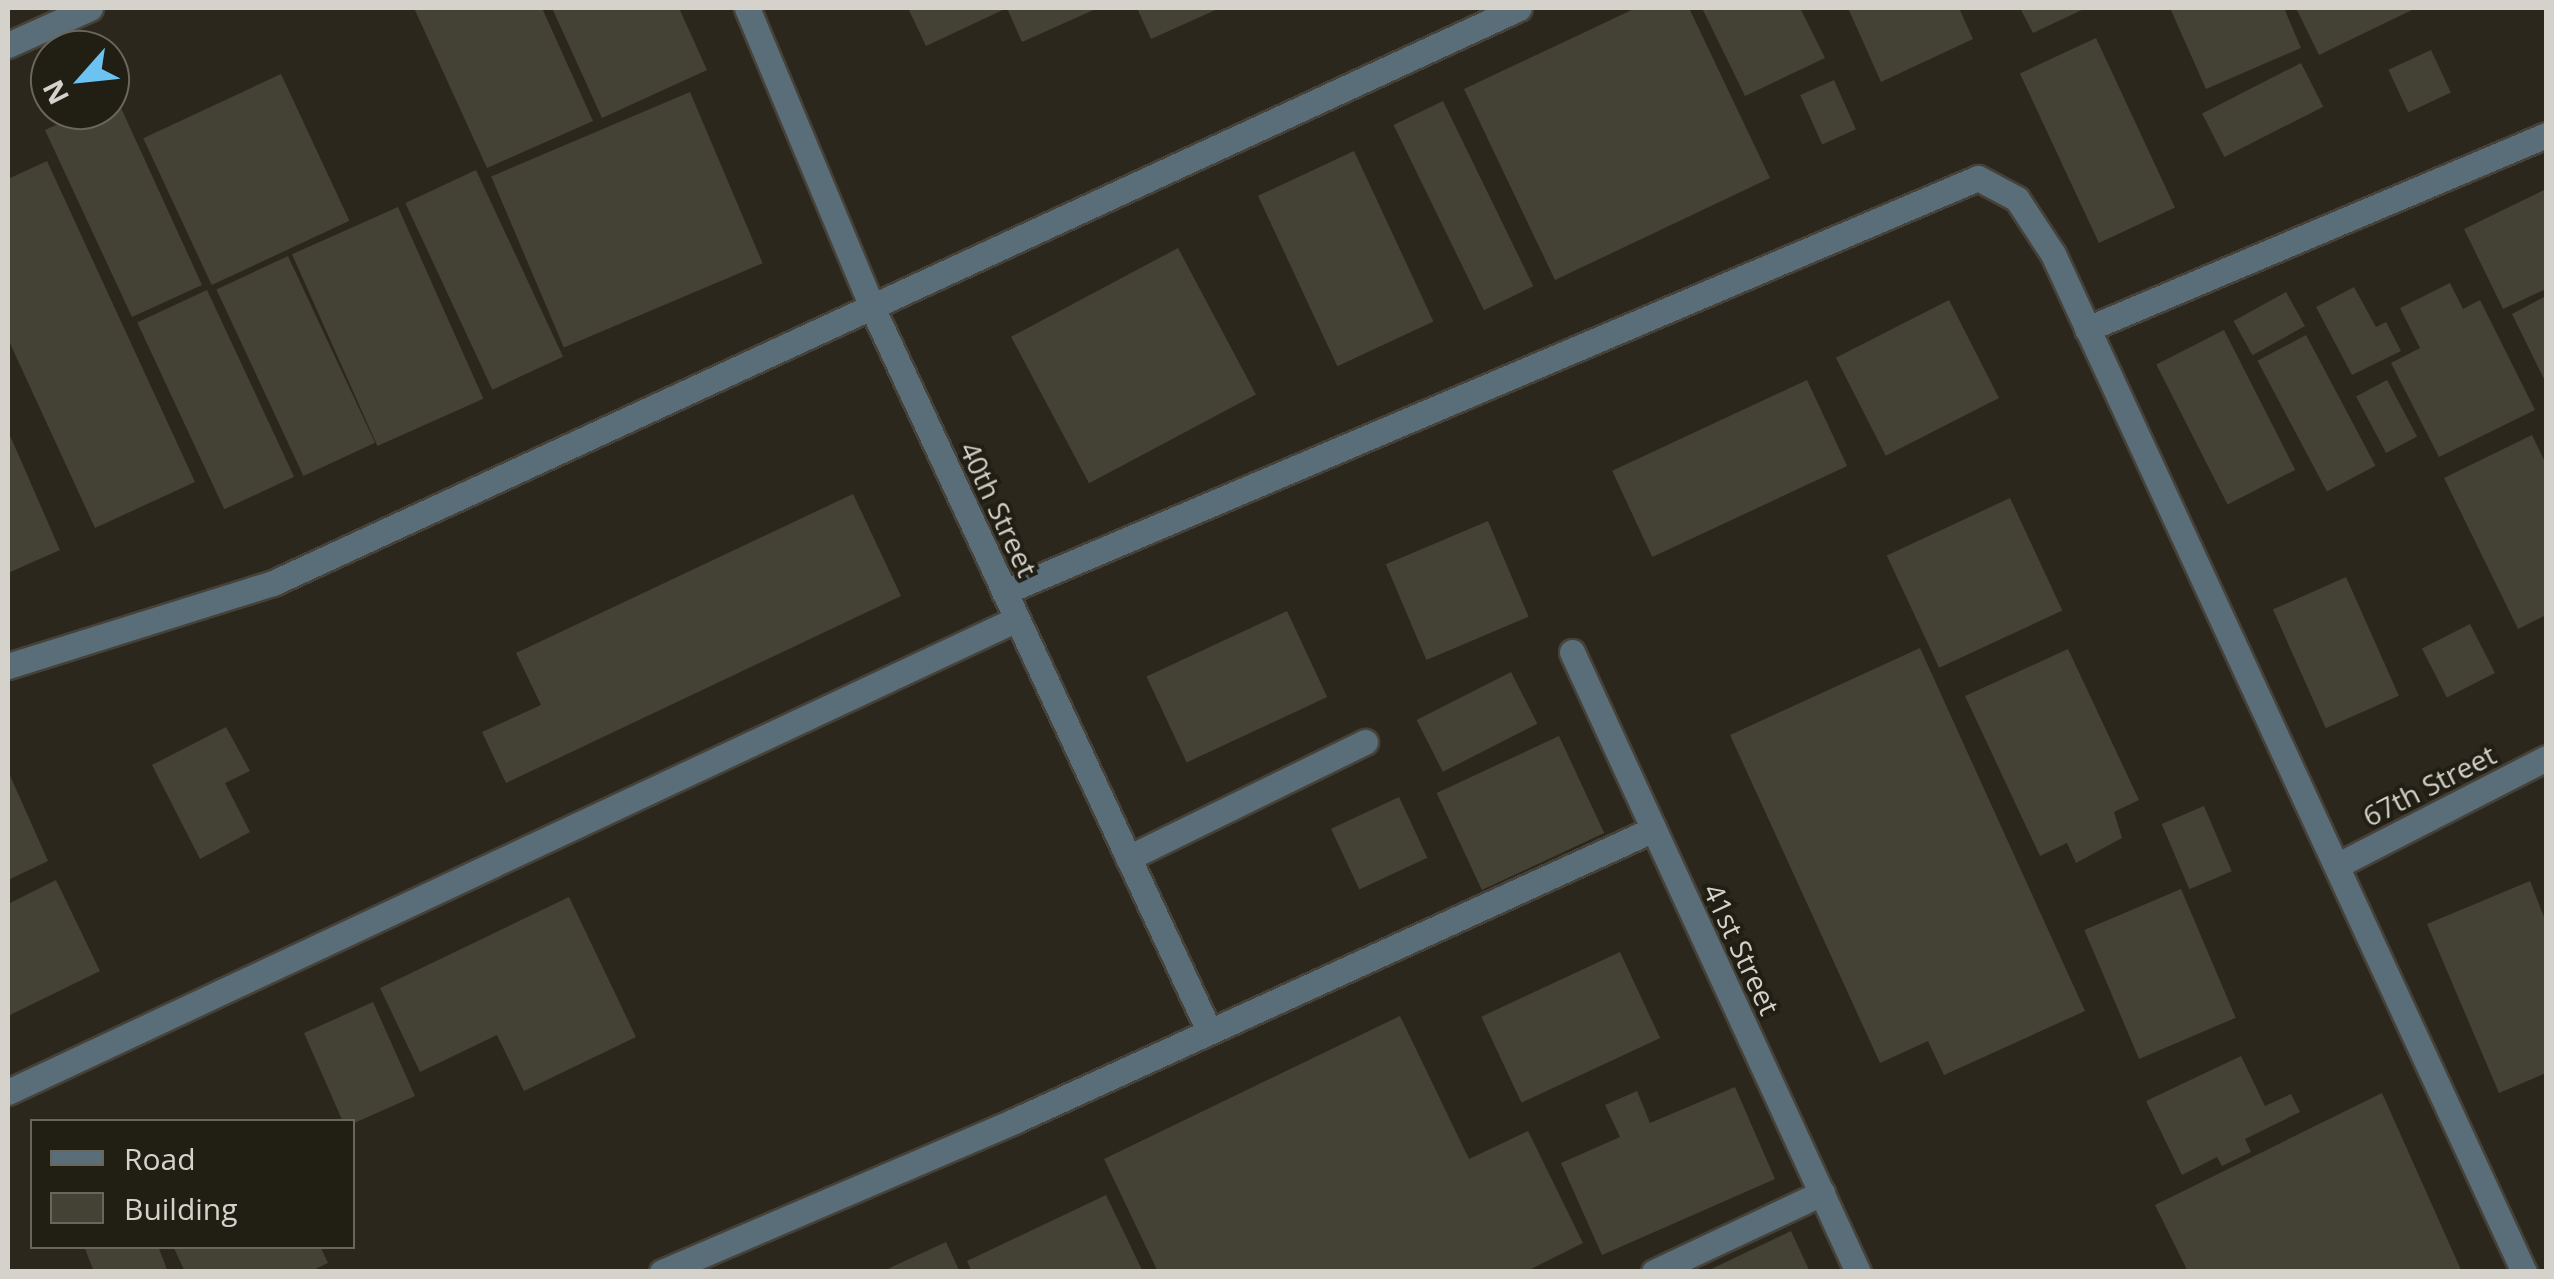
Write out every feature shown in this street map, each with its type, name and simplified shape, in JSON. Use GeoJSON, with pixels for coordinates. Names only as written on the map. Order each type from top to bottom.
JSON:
{"type":"FeatureCollection","features":[{"type":"Feature","properties":{"kind":"street"},"geometry":{"type":"LineString","coordinates":[[8,45],[90,8]]}},
{"type":"Feature","properties":{"kind":"street","name":"40th Street"},"geometry":{"type":"LineString","coordinates":[[747,8],[871,305],[1208,1031]]}},
{"type":"Feature","properties":{"kind":"street"},"geometry":{"type":"LineString","coordinates":[[8,666],[273,584],[1519,8]]}},
{"type":"Feature","properties":{"kind":"street"},"geometry":{"type":"LineString","coordinates":[[2087,329],[2546,134]]}},
{"type":"Feature","properties":{"kind":"street"},"geometry":{"type":"LineString","coordinates":[[1004,592],[1978,178],[2017,199],[2053,254],[2524,1272]]}},
{"type":"Feature","properties":{"kind":"street"},"geometry":{"type":"LineString","coordinates":[[8,1092],[1017,619]]}},
{"type":"Feature","properties":{"kind":"street","name":"41st Street"},"geometry":{"type":"LineString","coordinates":[[1572,652],[1858,1272]]}},
{"type":"Feature","properties":{"kind":"street"},"geometry":{"type":"LineString","coordinates":[[1128,858],[1365,742]]}},
{"type":"Feature","properties":{"kind":"street","name":"67th Street"},"geometry":{"type":"LineString","coordinates":[[2338,865],[2546,758]]}},
{"type":"Feature","properties":{"kind":"street"},"geometry":{"type":"LineString","coordinates":[[662,1272],[1014,1121],[1654,830]]}},
{"type":"Feature","properties":{"kind":"street"},"geometry":{"type":"LineString","coordinates":[[1654,1272],[1822,1193]]}},
{"type":"Feature","properties":{"kind":"building"},"geometry":{"type":"Polygon","coordinates":[[[414,8],[542,8],[593,121],[487,168],[414,8]]]}},
{"type":"Feature","properties":{"kind":"building"},"geometry":{"type":"Polygon","coordinates":[[[552,8],[679,8],[707,70],[602,118],[552,8]]]}},
{"type":"Feature","properties":{"kind":"building"},"geometry":{"type":"Polygon","coordinates":[[[908,8],[1007,8],[926,46],[908,8]]]}},
{"type":"Feature","properties":{"kind":"building"},"geometry":{"type":"Polygon","coordinates":[[[1007,8],[1098,8],[1022,42],[1007,8]]]}},
{"type":"Feature","properties":{"kind":"building"},"geometry":{"type":"Polygon","coordinates":[[[1137,8],[1220,8],[1151,39],[1137,8]]]}},
{"type":"Feature","properties":{"kind":"building"},"geometry":{"type":"Polygon","coordinates":[[[1636,8],[1689,8],[1770,178],[1555,280],[1464,89],[1636,8]]]}},
{"type":"Feature","properties":{"kind":"building"},"geometry":{"type":"Polygon","coordinates":[[[1702,8],[1800,8],[1825,58],[1745,96],[1702,8]]]}},
{"type":"Feature","properties":{"kind":"building"},"geometry":{"type":"Polygon","coordinates":[[[1848,8],[1959,8],[1973,39],[1881,82],[1848,8]]]}},
{"type":"Feature","properties":{"kind":"building"},"geometry":{"type":"Polygon","coordinates":[[[2020,8],[2086,8],[2033,33],[2020,8]]]}},
{"type":"Feature","properties":{"kind":"building"},"geometry":{"type":"Polygon","coordinates":[[[2170,8],[2284,8],[2301,48],[2206,89],[2170,8]]]}},
{"type":"Feature","properties":{"kind":"building"},"geometry":{"type":"Polygon","coordinates":[[[2296,8],[2416,8],[2319,55],[2296,8]]]}},
{"type":"Feature","properties":{"kind":"building"},"geometry":{"type":"Polygon","coordinates":[[[2096,38],[2175,207],[2099,243],[2020,73],[2096,38]]]}},
{"type":"Feature","properties":{"kind":"building"},"geometry":{"type":"Polygon","coordinates":[[[2431,50],[2451,93],[2408,112],[2388,70],[2431,50]]]}},
{"type":"Feature","properties":{"kind":"building"},"geometry":{"type":"Polygon","coordinates":[[[2301,63],[2323,107],[2224,157],[2202,113],[2301,63]]]}},
{"type":"Feature","properties":{"kind":"building"},"geometry":{"type":"Polygon","coordinates":[[[281,74],[349,221],[212,285],[143,138],[281,74]]]}},
{"type":"Feature","properties":{"kind":"building"},"geometry":{"type":"Polygon","coordinates":[[[1834,80],[1856,129],[1822,144],[1800,95],[1834,80]]]}},
{"type":"Feature","properties":{"kind":"building"},"geometry":{"type":"Polygon","coordinates":[[[690,92],[763,263],[564,348],[491,176],[690,92]]]}},
{"type":"Feature","properties":{"kind":"building"},"geometry":{"type":"Polygon","coordinates":[[[1443,101],[1533,286],[1484,310],[1394,125],[1443,101]]]}},
{"type":"Feature","properties":{"kind":"building"},"geometry":{"type":"Polygon","coordinates":[[[130,128],[202,285],[132,317],[45,130],[130,128]]]}},
{"type":"Feature","properties":{"kind":"building"},"geometry":{"type":"Polygon","coordinates":[[[1354,151],[1433,321],[1337,366],[1258,196],[1354,151]]]}},
{"type":"Feature","properties":{"kind":"building"},"geometry":{"type":"Polygon","coordinates":[[[47,161],[195,482],[95,528],[8,339],[8,179],[47,161]]]}},
{"type":"Feature","properties":{"kind":"building"},"geometry":{"type":"Polygon","coordinates":[[[476,170],[563,357],[492,390],[405,203],[476,170]]]}},
{"type":"Feature","properties":{"kind":"building"},"geometry":{"type":"Polygon","coordinates":[[[2546,189],[2546,289],[2503,309],[2464,229],[2546,189]]]}},
{"type":"Feature","properties":{"kind":"building"},"geometry":{"type":"Polygon","coordinates":[[[398,207],[483,399],[377,446],[292,254],[398,207]]]}},
{"type":"Feature","properties":{"kind":"building"},"geometry":{"type":"Polygon","coordinates":[[[1178,248],[1256,395],[1089,483],[1011,337],[1178,248]]]}},
{"type":"Feature","properties":{"kind":"building"},"geometry":{"type":"Polygon","coordinates":[[[288,256],[375,443],[303,476],[216,289],[288,256]]]}},
{"type":"Feature","properties":{"kind":"building"},"geometry":{"type":"Polygon","coordinates":[[[2450,283],[2463,309],[2480,300],[2535,410],[2439,457],[2391,363],[2420,348],[2400,308],[2450,283]]]}},
{"type":"Feature","properties":{"kind":"building"},"geometry":{"type":"Polygon","coordinates":[[[2354,287],[2376,327],[2386,322],[2401,351],[2352,375],[2316,307],[2354,287]]]}},
{"type":"Feature","properties":{"kind":"building"},"geometry":{"type":"Polygon","coordinates":[[[207,290],[294,477],[224,509],[137,323],[207,290]]]}},
{"type":"Feature","properties":{"kind":"building"},"geometry":{"type":"Polygon","coordinates":[[[2286,292],[2305,326],[2252,355],[2234,321],[2286,292]]]}},
{"type":"Feature","properties":{"kind":"building"},"geometry":{"type":"Polygon","coordinates":[[[2546,296],[2546,383],[2512,314],[2546,296]]]}},
{"type":"Feature","properties":{"kind":"building"},"geometry":{"type":"Polygon","coordinates":[[[1949,300],[1999,398],[1886,456],[1836,358],[1949,300]]]}},
{"type":"Feature","properties":{"kind":"building"},"geometry":{"type":"Polygon","coordinates":[[[2224,330],[2295,470],[2228,504],[2156,365],[2224,330]]]}},
{"type":"Feature","properties":{"kind":"building"},"geometry":{"type":"Polygon","coordinates":[[[2306,335],[2375,466],[2327,491],[2257,361],[2306,335]]]}},
{"type":"Feature","properties":{"kind":"building"},"geometry":{"type":"Polygon","coordinates":[[[1807,380],[1847,466],[1652,557],[1612,471],[1807,380]]]}},
{"type":"Feature","properties":{"kind":"building"},"geometry":{"type":"Polygon","coordinates":[[[2387,380],[2417,437],[2386,453],[2356,396],[2387,380]]]}},
{"type":"Feature","properties":{"kind":"building"},"geometry":{"type":"Polygon","coordinates":[[[8,431],[60,550],[8,573],[8,431]]]}},
{"type":"Feature","properties":{"kind":"building"},"geometry":{"type":"Polygon","coordinates":[[[2532,435],[2546,464],[2546,615],[2518,629],[2444,478],[2532,435]]]}},
{"type":"Feature","properties":{"kind":"building"},"geometry":{"type":"Polygon","coordinates":[[[853,494],[901,596],[506,783],[482,732],[541,705],[516,653],[853,494]]]}},
{"type":"Feature","properties":{"kind":"building"},"geometry":{"type":"Polygon","coordinates":[[[2010,498],[2062,610],[1939,668],[1887,555],[2010,498]]]}},
{"type":"Feature","properties":{"kind":"building"},"geometry":{"type":"Polygon","coordinates":[[[1488,521],[1529,617],[1426,660],[1386,564],[1488,521]]]}},
{"type":"Feature","properties":{"kind":"building"},"geometry":{"type":"Polygon","coordinates":[[[2346,577],[2399,696],[2326,728],[2273,610],[2346,577]]]}},
{"type":"Feature","properties":{"kind":"building"},"geometry":{"type":"Polygon","coordinates":[[[1287,611],[1327,697],[1187,763],[1147,677],[1287,611]]]}},
{"type":"Feature","properties":{"kind":"building"},"geometry":{"type":"Polygon","coordinates":[[[2470,624],[2495,673],[2447,698],[2422,649],[2470,624]]]}},
{"type":"Feature","properties":{"kind":"building"},"geometry":{"type":"Polygon","coordinates":[[[1920,648],[2085,1011],[1944,1075],[1928,1041],[1880,1063],[1730,735],[1920,648]]]}},
{"type":"Feature","properties":{"kind":"building"},"geometry":{"type":"Polygon","coordinates":[[[2068,649],[2139,800],[2114,812],[2122,838],[2076,863],[2067,843],[2040,856],[1965,696],[2068,649]]]}},
{"type":"Feature","properties":{"kind":"building"},"geometry":{"type":"Polygon","coordinates":[[[1511,672],[1537,724],[1443,772],[1417,720],[1511,672]]]}},
{"type":"Feature","properties":{"kind":"building"},"geometry":{"type":"Polygon","coordinates":[[[226,727],[250,771],[225,783],[250,832],[200,859],[152,765],[226,727]]]}},
{"type":"Feature","properties":{"kind":"building"},"geometry":{"type":"Polygon","coordinates":[[[1559,736],[1604,833],[1482,890],[1437,793],[1559,736]]]}},
{"type":"Feature","properties":{"kind":"building"},"geometry":{"type":"Polygon","coordinates":[[[8,771],[48,861],[8,880],[8,771]]]}},
{"type":"Feature","properties":{"kind":"building"},"geometry":{"type":"Polygon","coordinates":[[[1399,797],[1427,858],[1359,889],[1331,829],[1399,797]]]}},
{"type":"Feature","properties":{"kind":"building"},"geometry":{"type":"Polygon","coordinates":[[[2204,806],[2232,871],[2189,889],[2162,824],[2204,806]]]}},
{"type":"Feature","properties":{"kind":"building"},"geometry":{"type":"Polygon","coordinates":[[[56,880],[100,971],[8,1016],[8,904],[56,880]]]}},
{"type":"Feature","properties":{"kind":"building"},"geometry":{"type":"Polygon","coordinates":[[[2530,881],[2546,922],[2546,1073],[2499,1093],[2427,924],[2530,881]]]}},
{"type":"Feature","properties":{"kind":"building"},"geometry":{"type":"Polygon","coordinates":[[[2181,889],[2236,1018],[2139,1059],[2084,930],[2181,889]]]}},
{"type":"Feature","properties":{"kind":"building"},"geometry":{"type":"Polygon","coordinates":[[[569,897],[636,1037],[524,1091],[497,1035],[420,1072],[380,988],[569,897]]]}},
{"type":"Feature","properties":{"kind":"building"},"geometry":{"type":"Polygon","coordinates":[[[1620,952],[1660,1038],[1521,1103],[1481,1017],[1620,952]]]}},
{"type":"Feature","properties":{"kind":"building"},"geometry":{"type":"Polygon","coordinates":[[[373,1002],[415,1096],[355,1123],[355,1119],[342,1119],[304,1033],[373,1002]]]}},
{"type":"Feature","properties":{"kind":"building"},"geometry":{"type":"Polygon","coordinates":[[[1400,1016],[1469,1159],[1528,1131],[1583,1243],[1525,1272],[1158,1272],[1104,1159],[1400,1016]]]}},
{"type":"Feature","properties":{"kind":"building"},"geometry":{"type":"Polygon","coordinates":[[[2241,1056],[2265,1106],[2291,1094],[2300,1112],[2245,1139],[2251,1152],[2222,1166],[2217,1157],[2182,1175],[2146,1101],[2241,1056]]]}},
{"type":"Feature","properties":{"kind":"building"},"geometry":{"type":"Polygon","coordinates":[[[1735,1087],[1775,1179],[1602,1255],[1561,1163],[1620,1137],[1605,1105],[1637,1091],[1650,1123],[1735,1087]]]}},
{"type":"Feature","properties":{"kind":"building"},"geometry":{"type":"Polygon","coordinates":[[[2382,1093],[2462,1272],[2188,1272],[2155,1205],[2382,1093]]]}},
{"type":"Feature","properties":{"kind":"building"},"geometry":{"type":"Polygon","coordinates":[[[1106,1195],[1143,1272],[972,1272],[967,1261],[1106,1195]]]}},
{"type":"Feature","properties":{"kind":"building"},"geometry":{"type":"Polygon","coordinates":[[[1791,1231],[1810,1272],[1705,1272],[1791,1231]]]}},
{"type":"Feature","properties":{"kind":"building"},"geometry":{"type":"Polygon","coordinates":[[[946,1242],[960,1272],[881,1272],[946,1242]]]}},
{"type":"Feature","properties":{"kind":"building"},"geometry":{"type":"Polygon","coordinates":[[[85,1249],[159,1249],[168,1272],[94,1272],[85,1249]]]}},
{"type":"Feature","properties":{"kind":"building"},"geometry":{"type":"Polygon","coordinates":[[[174,1249],[321,1249],[328,1263],[309,1272],[185,1272],[174,1249]]]}}]}
